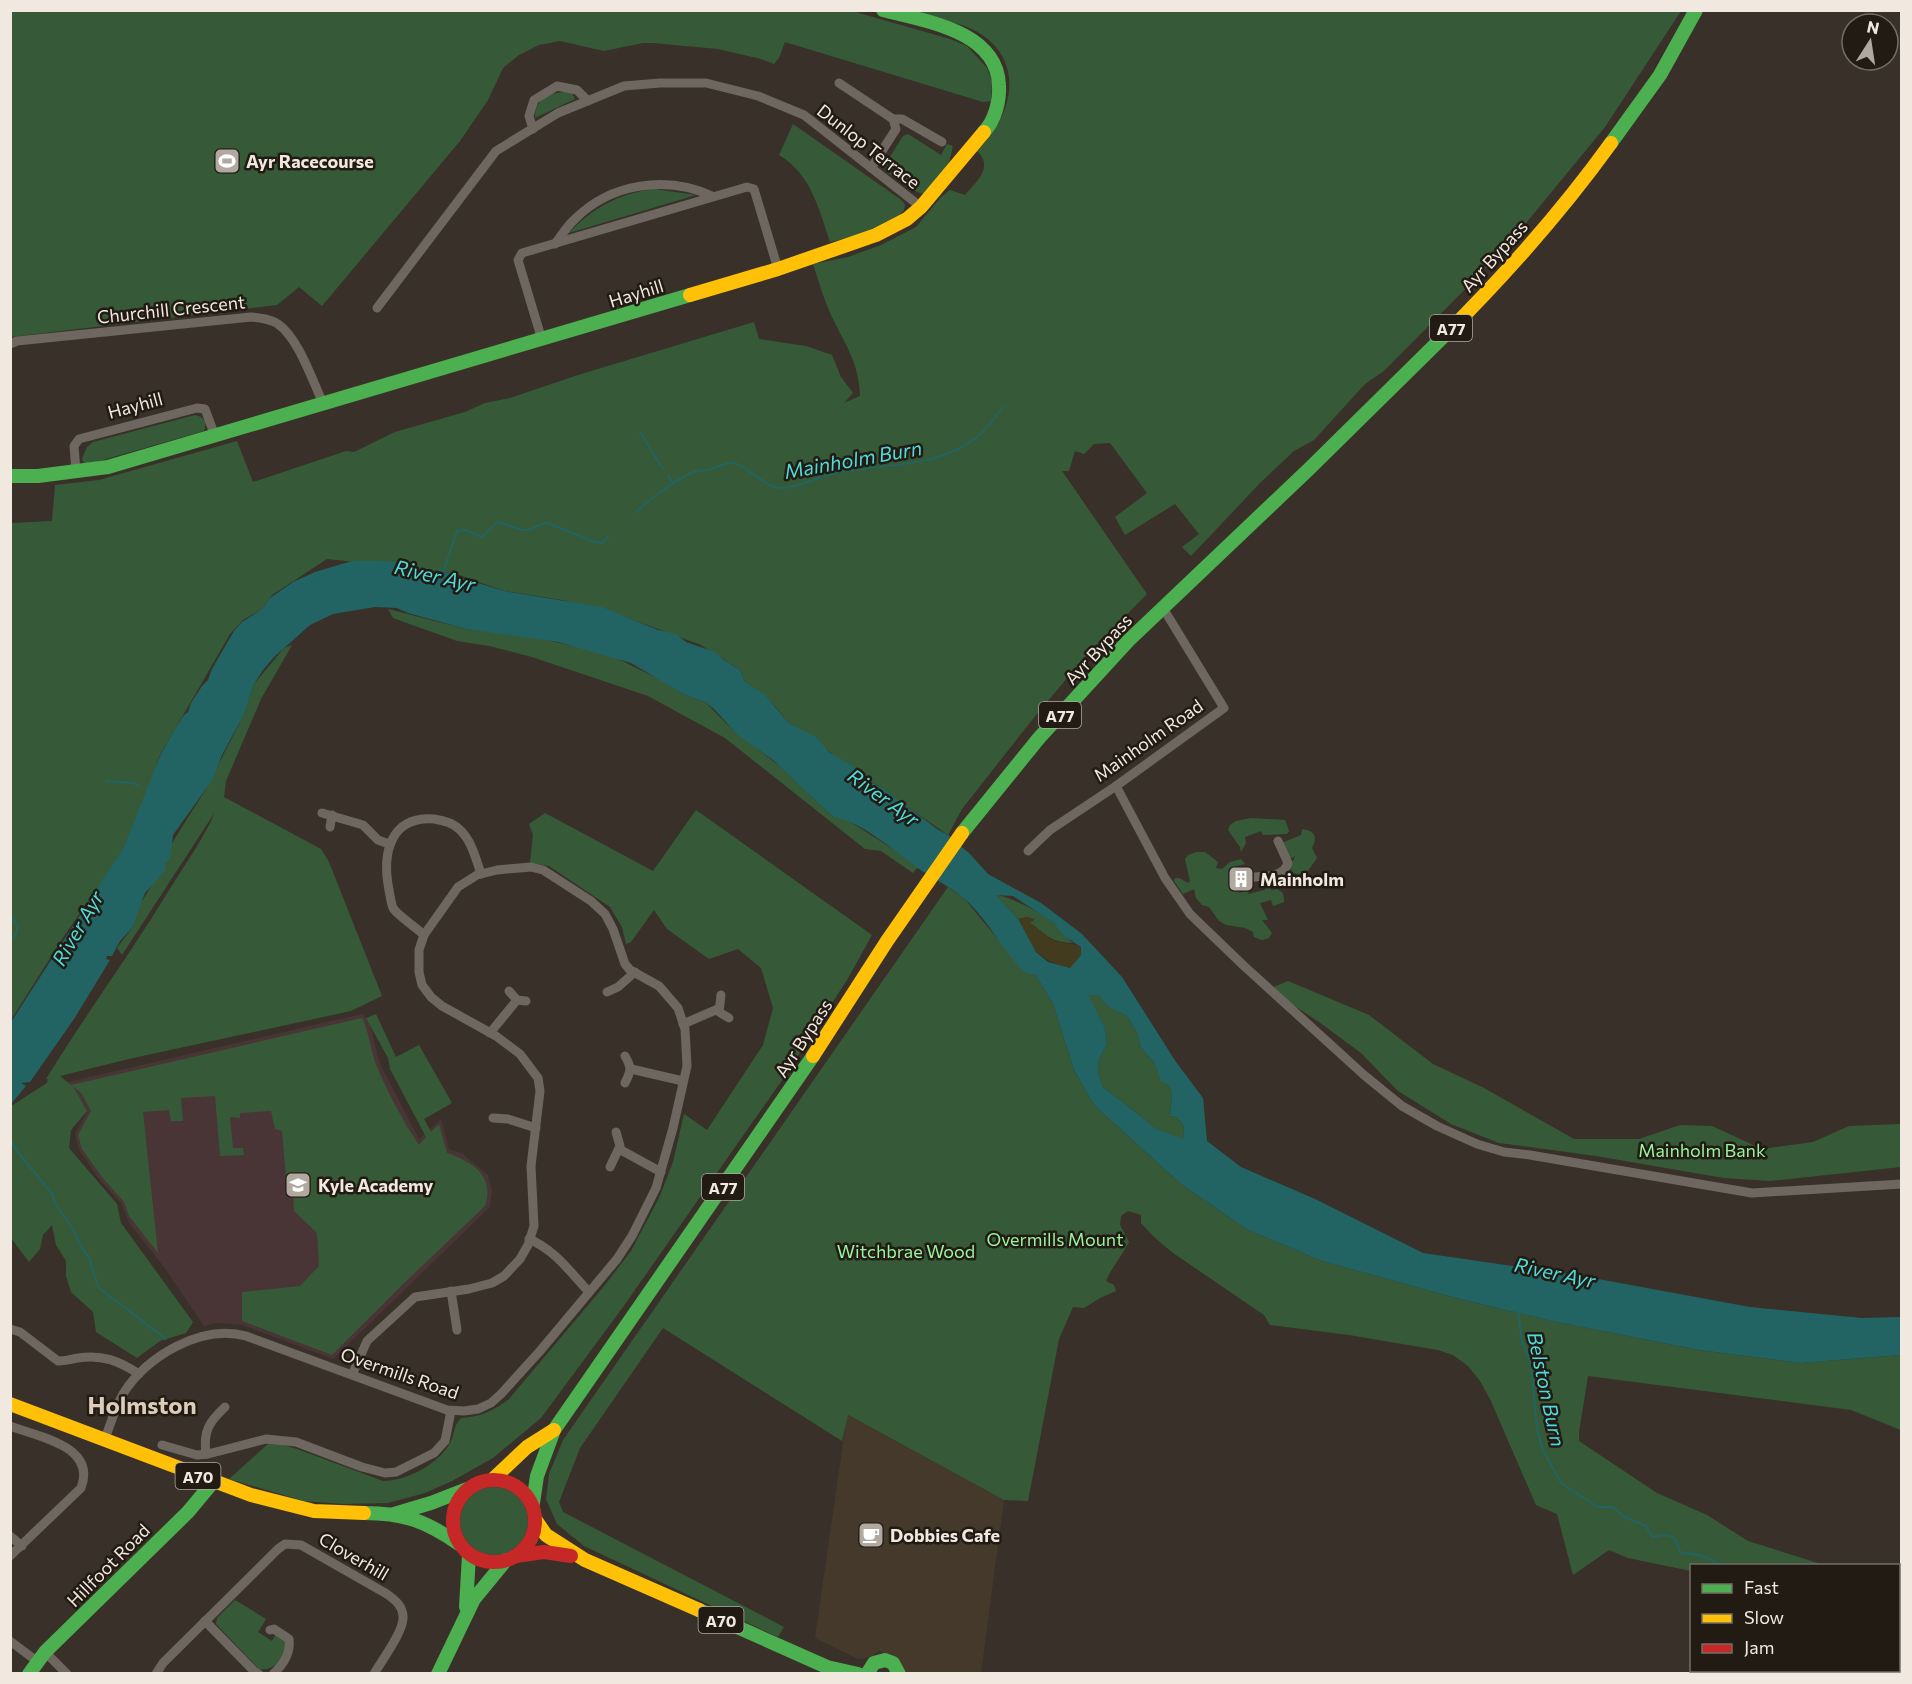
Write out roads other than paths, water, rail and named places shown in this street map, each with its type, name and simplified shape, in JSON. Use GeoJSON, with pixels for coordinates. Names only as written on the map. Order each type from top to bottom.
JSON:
{"type":"FeatureCollection","features":[{"type":"Feature","properties":{"kind":"main road"},"geometry":{"type":"LineString","coordinates":[[883,10],[905,14]]}},
{"type":"Feature","properties":{"kind":"main road","name":"Ayr Bypass"},"geometry":{"type":"LineString","coordinates":[[533,1503],[537,1476],[554,1430],[792,1089],[918,895],[965,829],[1039,738],[1128,641],[1308,469],[1497,283],[1583,182],[1660,75],[1696,10]]}},
{"type":"Feature","properties":{"kind":"main road","name":"Hayhill"},"geometry":{"type":"LineString","coordinates":[[10,476],[38,476],[108,467],[778,269],[876,235],[907,219],[921,207],[991,124],[997,110],[1000,78],[996,63],[984,48],[964,34],[905,14]]}},
{"type":"Feature","properties":{"kind":"main road","name":"A70"},"geometry":{"type":"LineString","coordinates":[[10,1404],[213,1482],[288,1506],[315,1511],[394,1514],[420,1521],[459,1544]]}},
{"type":"Feature","properties":{"kind":"main road","name":"Ayr Bypass"},"geometry":{"type":"LineString","coordinates":[[493,1479],[527,1447],[554,1430]]}},
{"type":"Feature","properties":{"kind":"main road"},"geometry":{"type":"LineString","coordinates":[[493,1479],[512,1484],[533,1503]]}},
{"type":"Feature","properties":{"kind":"main road","name":"A77"},"geometry":{"type":"LineString","coordinates":[[467,1489],[493,1479]]}},
{"type":"Feature","properties":{"kind":"main road","name":"Hillfoot Road"},"geometry":{"type":"LineString","coordinates":[[29,1674],[42,1657],[188,1512],[213,1482]]}},
{"type":"Feature","properties":{"kind":"main road"},"geometry":{"type":"LineString","coordinates":[[467,1489],[454,1506],[452,1515],[453,1532],[459,1544],[469,1555],[488,1562],[511,1558]]}},
{"type":"Feature","properties":{"kind":"main road","name":"A70"},"geometry":{"type":"LineString","coordinates":[[394,1514],[467,1489]]}},
{"type":"Feature","properties":{"kind":"main road","name":"A77"},"geometry":{"type":"LineString","coordinates":[[438,1674],[465,1614],[488,1578],[531,1539],[535,1520],[533,1503]]}},
{"type":"Feature","properties":{"kind":"main road","name":"A70"},"geometry":{"type":"LineString","coordinates":[[535,1520],[546,1535],[585,1560]]}},
{"type":"Feature","properties":{"kind":"main road","name":"A70"},"geometry":{"type":"LineString","coordinates":[[511,1558],[536,1551],[556,1552],[585,1560],[827,1667],[858,1674]]}},
{"type":"Feature","properties":{"kind":"main road","name":"A77"},"geometry":{"type":"LineString","coordinates":[[465,1614],[469,1555]]}},
{"type":"Feature","properties":{"kind":"main road"},"geometry":{"type":"LineString","coordinates":[[867,1674],[873,1663],[882,1660],[893,1663],[899,1674]]}},
{"type":"Feature","properties":{"kind":"street","name":"Dunlop Terrace"},"geometry":{"type":"LineString","coordinates":[[377,308],[496,151],[558,113],[624,86],[706,82],[758,96],[804,115],[921,207]]}},
{"type":"Feature","properties":{"kind":"street"},"geometry":{"type":"LineString","coordinates":[[839,83],[893,119],[902,119],[942,142]]}},
{"type":"Feature","properties":{"kind":"street"},"geometry":{"type":"LineString","coordinates":[[533,129],[529,116],[534,100],[557,86],[577,90],[588,101]]}},
{"type":"Feature","properties":{"kind":"street"},"geometry":{"type":"LineString","coordinates":[[872,168],[896,129],[893,119]]}},
{"type":"Feature","properties":{"kind":"street"},"geometry":{"type":"LineString","coordinates":[[555,244],[575,219],[596,202],[621,191],[644,185],[667,183],[700,190],[712,196]]}},
{"type":"Feature","properties":{"kind":"street"},"geometry":{"type":"LineString","coordinates":[[542,340],[518,260],[522,253],[747,187],[754,189],[778,269]]}},
{"type":"Feature","properties":{"kind":"street","name":"Churchill Crescent"},"geometry":{"type":"LineString","coordinates":[[10,344],[17,341],[251,316],[267,319],[279,324],[291,336],[323,404]]}},
{"type":"Feature","properties":{"kind":"street","name":"Hayhill"},"geometry":{"type":"LineString","coordinates":[[76,471],[74,447],[79,439],[197,408],[206,409],[215,436]]}},
{"type":"Feature","properties":{"kind":"street","name":"Mainholm Road"},"geometry":{"type":"LineString","coordinates":[[1028,851],[1050,830],[1116,786],[1224,708],[1163,608]]}},
{"type":"Feature","properties":{"kind":"street"},"geometry":{"type":"LineString","coordinates":[[1116,786],[1165,878],[1190,914],[1364,1076],[1402,1106],[1437,1126],[1477,1144],[1504,1152],[1752,1192],[1902,1184]]}},
{"type":"Feature","properties":{"kind":"street"},"geometry":{"type":"LineString","coordinates":[[322,813],[363,825],[378,840],[389,844]]}},
{"type":"Feature","properties":{"kind":"street"},"geometry":{"type":"LineString","coordinates":[[330,827],[332,815]]}},
{"type":"Feature","properties":{"kind":"street"},"geometry":{"type":"LineString","coordinates":[[424,935],[411,922],[399,915],[393,907],[386,867],[389,844],[402,826],[428,819],[448,823],[459,829],[472,848],[481,874]]}},
{"type":"Feature","properties":{"kind":"street"},"geometry":{"type":"LineString","coordinates":[[1253,878],[1280,874],[1286,869],[1288,863],[1278,841]]}},
{"type":"Feature","properties":{"kind":"street","name":"Overmills Road"},"geometry":{"type":"LineString","coordinates":[[104,1441],[122,1395],[152,1361],[173,1347],[216,1334],[234,1333],[451,1411],[464,1412],[478,1409],[491,1403],[501,1394],[617,1259],[632,1236],[656,1188],[661,1172],[687,1066],[687,1045],[678,1008],[659,986],[625,964],[605,914],[558,878],[531,867],[481,874],[458,887],[424,935],[419,950],[419,972],[426,991],[442,1006],[490,1033]]}},
{"type":"Feature","properties":{"kind":"street"},"geometry":{"type":"LineString","coordinates":[[607,992],[618,987],[635,972]]}},
{"type":"Feature","properties":{"kind":"street"},"geometry":{"type":"LineString","coordinates":[[351,1375],[366,1341],[415,1297],[492,1283],[504,1276],[520,1259],[530,1239],[534,1226],[531,1166],[540,1091],[538,1078],[520,1054],[490,1033],[522,1001],[509,991]]}},
{"type":"Feature","properties":{"kind":"street"},"geometry":{"type":"LineString","coordinates":[[718,1010],[721,995]]}},
{"type":"Feature","properties":{"kind":"street"},"geometry":{"type":"LineString","coordinates":[[683,1024],[718,1010]]}},
{"type":"Feature","properties":{"kind":"street"},"geometry":{"type":"LineString","coordinates":[[718,1010],[729,1018]]}},
{"type":"Feature","properties":{"kind":"street"},"geometry":{"type":"LineString","coordinates":[[625,1056],[631,1069],[625,1083]]}},
{"type":"Feature","properties":{"kind":"street"},"geometry":{"type":"LineString","coordinates":[[631,1069],[683,1082]]}},
{"type":"Feature","properties":{"kind":"street"},"geometry":{"type":"LineString","coordinates":[[493,1118],[508,1119],[536,1128]]}},
{"type":"Feature","properties":{"kind":"street"},"geometry":{"type":"LineString","coordinates":[[609,1167],[619,1149],[616,1132]]}},
{"type":"Feature","properties":{"kind":"street"},"geometry":{"type":"LineString","coordinates":[[619,1149],[661,1172]]}},
{"type":"Feature","properties":{"kind":"street"},"geometry":{"type":"LineString","coordinates":[[530,1239],[555,1253],[589,1292]]}},
{"type":"Feature","properties":{"kind":"street"},"geometry":{"type":"LineString","coordinates":[[451,1291],[457,1330]]}},
{"type":"Feature","properties":{"kind":"street"},"geometry":{"type":"LineString","coordinates":[[444,1316],[455,1314]]}},
{"type":"Feature","properties":{"kind":"street"},"geometry":{"type":"LineString","coordinates":[[10,1329],[20,1332],[58,1361],[88,1357],[106,1358],[124,1364],[139,1374]]}},
{"type":"Feature","properties":{"kind":"street"},"geometry":{"type":"LineString","coordinates":[[206,1455],[204,1442],[210,1421],[225,1407]]}},
{"type":"Feature","properties":{"kind":"street"},"geometry":{"type":"LineString","coordinates":[[162,1445],[197,1455],[206,1455],[266,1439],[296,1442],[362,1467],[385,1473],[396,1472],[434,1454],[445,1441],[451,1411]]}},
{"type":"Feature","properties":{"kind":"street"},"geometry":{"type":"LineString","coordinates":[[10,1426],[70,1449],[82,1463],[85,1473],[81,1488],[10,1556]]}},
{"type":"Feature","properties":{"kind":"street"},"geometry":{"type":"LineString","coordinates":[[10,1536],[22,1546]]}},
{"type":"Feature","properties":{"kind":"street","name":"Cloverhill"},"geometry":{"type":"LineString","coordinates":[[156,1674],[163,1663],[285,1544],[301,1545],[387,1594],[401,1607],[404,1617],[401,1627],[374,1674]]}},
{"type":"Feature","properties":{"kind":"street"},"geometry":{"type":"LineString","coordinates":[[206,1621],[259,1674]]}},
{"type":"Feature","properties":{"kind":"street"},"geometry":{"type":"LineString","coordinates":[[270,1630],[281,1632],[289,1639],[290,1645],[289,1653],[273,1674]]}},
{"type":"Feature","properties":{"kind":"street"},"geometry":{"type":"LineString","coordinates":[[10,1641],[42,1657],[67,1674]]}},
{"type":"Feature","properties":{"kind":"water","name":"River Ayr"},"geometry":{"type":"Polygon","coordinates":[[[352,561],[389,561],[427,570],[444,569],[445,573],[451,572],[462,578],[504,591],[602,607],[658,630],[676,634],[686,642],[715,652],[740,670],[745,682],[764,694],[789,723],[816,737],[829,752],[856,768],[869,781],[884,789],[948,835],[988,874],[1041,903],[1082,934],[1122,977],[1176,1062],[1203,1098],[1207,1141],[1241,1167],[1315,1199],[1423,1253],[1582,1276],[1750,1307],[1862,1318],[1901,1317],[1901,1355],[1801,1363],[1699,1350],[1552,1321],[1460,1299],[1322,1261],[1248,1230],[1182,1185],[1094,1105],[1074,1070],[1053,1004],[1035,974],[1022,970],[966,900],[868,831],[833,817],[773,760],[738,735],[705,702],[685,695],[631,663],[558,642],[466,629],[397,608],[375,607],[333,614],[310,625],[263,670],[254,684],[243,716],[222,755],[213,779],[173,835],[170,859],[165,863],[165,871],[145,893],[132,928],[120,941],[112,956],[107,956],[106,959],[110,960],[74,1019],[30,1082],[21,1083],[26,1086],[11,1104],[11,1022],[124,847],[160,756],[175,729],[208,680],[234,631],[242,622],[262,609],[270,598],[293,582],[315,572],[352,561]],[[996,895],[1018,919],[1036,952],[1048,962],[1070,968],[1081,955],[1081,947],[1064,936],[1054,923],[1013,896],[996,895]],[[1088,995],[1105,1028],[1107,1044],[1099,1059],[1098,1072],[1103,1087],[1157,1129],[1183,1139],[1184,1127],[1177,1117],[1170,1116],[1172,1095],[1170,1086],[1161,1081],[1154,1062],[1141,1048],[1137,1033],[1127,1016],[1109,1007],[1099,996],[1088,995]]]}},
{"type":"Feature","properties":{"kind":"waterway","name":"Mainholm Burn"},"geometry":{"type":"LineString","coordinates":[[636,512],[681,478],[696,471],[710,470],[727,464],[740,465],[766,483],[784,488],[845,471],[930,459],[962,447],[976,438],[1003,407]]}},
{"type":"Feature","properties":{"kind":"waterway"},"geometry":{"type":"LineString","coordinates":[[640,432],[663,469]]}},
{"type":"Feature","properties":{"kind":"waterway"},"geometry":{"type":"LineString","coordinates":[[668,476],[673,484]]}},
{"type":"Feature","properties":{"kind":"waterway","name":"Mainholm Burn"},"geometry":{"type":"LineString","coordinates":[[444,570],[457,531],[465,530],[482,537],[497,522],[526,530],[548,523],[594,542],[602,543],[608,537]]}},
{"type":"Feature","properties":{"kind":"waterway"},"geometry":{"type":"LineString","coordinates":[[106,781],[138,785]]}},
{"type":"Feature","properties":{"kind":"waterway"},"geometry":{"type":"LineString","coordinates":[[12,918],[18,926],[15,937]]}},
{"type":"Feature","properties":{"kind":"waterway"},"geometry":{"type":"LineString","coordinates":[[10,1127],[11,1140],[16,1150],[53,1195],[54,1202],[89,1257],[98,1287],[166,1339]]}},
{"type":"Feature","properties":{"kind":"waterway","name":"Belston Burn"},"geometry":{"type":"LineString","coordinates":[[1518,1311],[1522,1341],[1531,1365],[1537,1429],[1542,1448],[1561,1483],[1598,1507],[1612,1507],[1624,1517],[1646,1526],[1652,1537],[1664,1535],[1674,1537],[1681,1553],[1702,1556],[1718,1564]]}},
{"type":"Feature","properties":{"kind":"place","name":"Ayr Racecourse"},"geometry":{"type":"Point","coordinates":[227,161]}},
{"type":"Feature","properties":{"kind":"place","name":"Mainholm"},"geometry":{"type":"Point","coordinates":[1241,879]}},
{"type":"Feature","properties":{"kind":"place","name":"Kyle Academy"},"geometry":{"type":"Point","coordinates":[298,1185]}},
{"type":"Feature","properties":{"kind":"place","name":"Dobbies Cafe"},"geometry":{"type":"Point","coordinates":[871,1535]}},
{"type":"Feature","properties":{"kind":"district","name":"Holmston"},"geometry":{"type":"Point","coordinates":[142,1404]}},
{"type":"Feature","properties":{"kind":"park label","name":"Mainholm Bank"},"geometry":{"type":"Point","coordinates":[1702,1150]}},
{"type":"Feature","properties":{"kind":"park label","name":"Overmills Mount"},"geometry":{"type":"Point","coordinates":[1055,1239]}},
{"type":"Feature","properties":{"kind":"park label","name":"Witchbrae Wood"},"geometry":{"type":"Point","coordinates":[906,1251]}}]}
